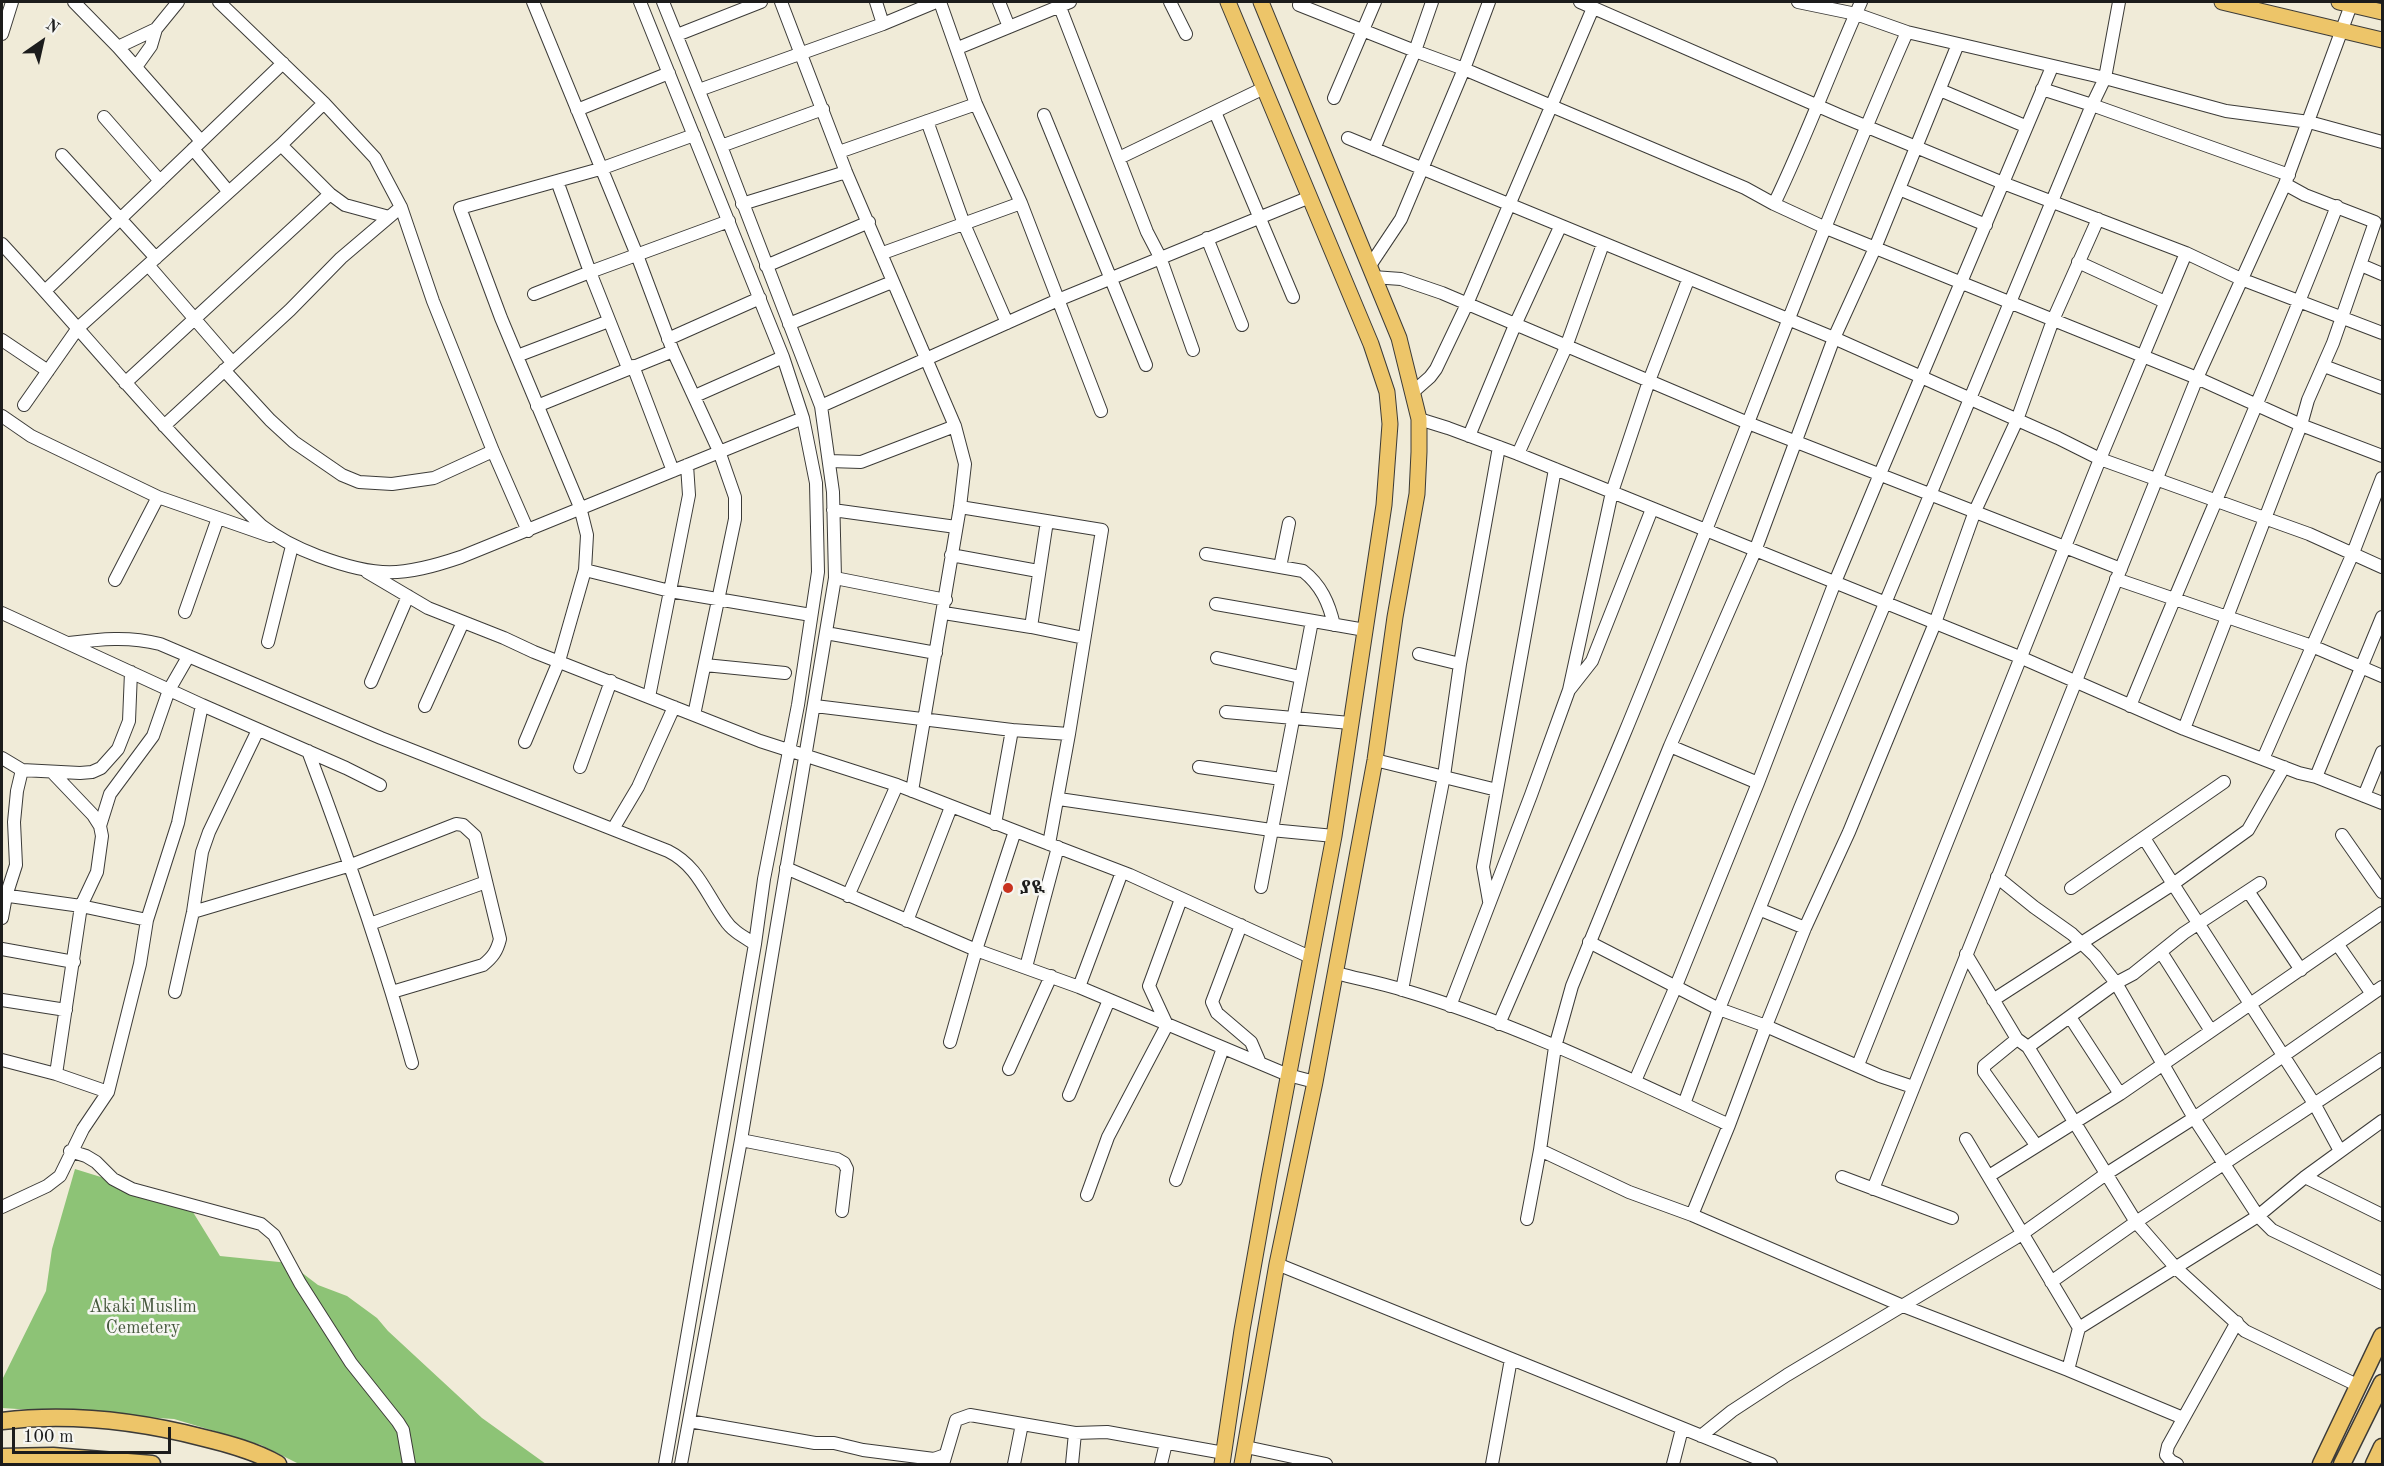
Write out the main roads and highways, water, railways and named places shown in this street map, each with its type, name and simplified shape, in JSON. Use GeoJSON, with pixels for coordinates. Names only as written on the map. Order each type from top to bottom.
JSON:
{"type":"FeatureCollection","features":[{"type":"Feature","properties":{"kind":"highway"},"geometry":{"type":"LineString","coordinates":[[2322,1464],[2382,1336]]}},
{"type":"Feature","properties":{"kind":"highway"},"geometry":{"type":"LineString","coordinates":[[2342,1464],[2382,1383]]}},
{"type":"Feature","properties":{"kind":"highway"},"geometry":{"type":"LineString","coordinates":[[2,1420],[71,1418],[128,1422],[172,1429],[228,1444],[278,1464]]}},
{"type":"Feature","properties":{"kind":"highway"},"geometry":{"type":"LineString","coordinates":[[2374,1464],[2382,1448]]}},
{"type":"Feature","properties":{"kind":"highway"},"geometry":{"type":"LineString","coordinates":[[2,1459],[96,1458],[153,1464]]}},
{"type":"Feature","properties":{"kind":"main road"},"geometry":{"type":"LineString","coordinates":[[1223,1459],[1242,1330],[1334,837],[1384,505],[1390,424],[1387,392],[1371,344],[1228,2]]}},
{"type":"Feature","properties":{"kind":"main road"},"geometry":{"type":"LineString","coordinates":[[1242,1464],[1277,1264],[1315,1082],[1375,760],[1395,617],[1417,494],[1419,419],[1399,338],[1261,2]]}},
{"type":"Feature","properties":{"kind":"main road"},"geometry":{"type":"LineString","coordinates":[[2222,2],[2382,40]]}},
{"type":"Feature","properties":{"kind":"main road"},"geometry":{"type":"LineString","coordinates":[[2345,3],[2382,12]]}},
{"type":"Feature","properties":{"kind":"place","name":"ያዪ"},"geometry":{"type":"Point","coordinates":[1008,888]}},
{"type":"Feature","properties":{"kind":"park label","name":"Akaki Muslim Cemetery"},"geometry":{"type":"Point","coordinates":[143,1317]}}]}
